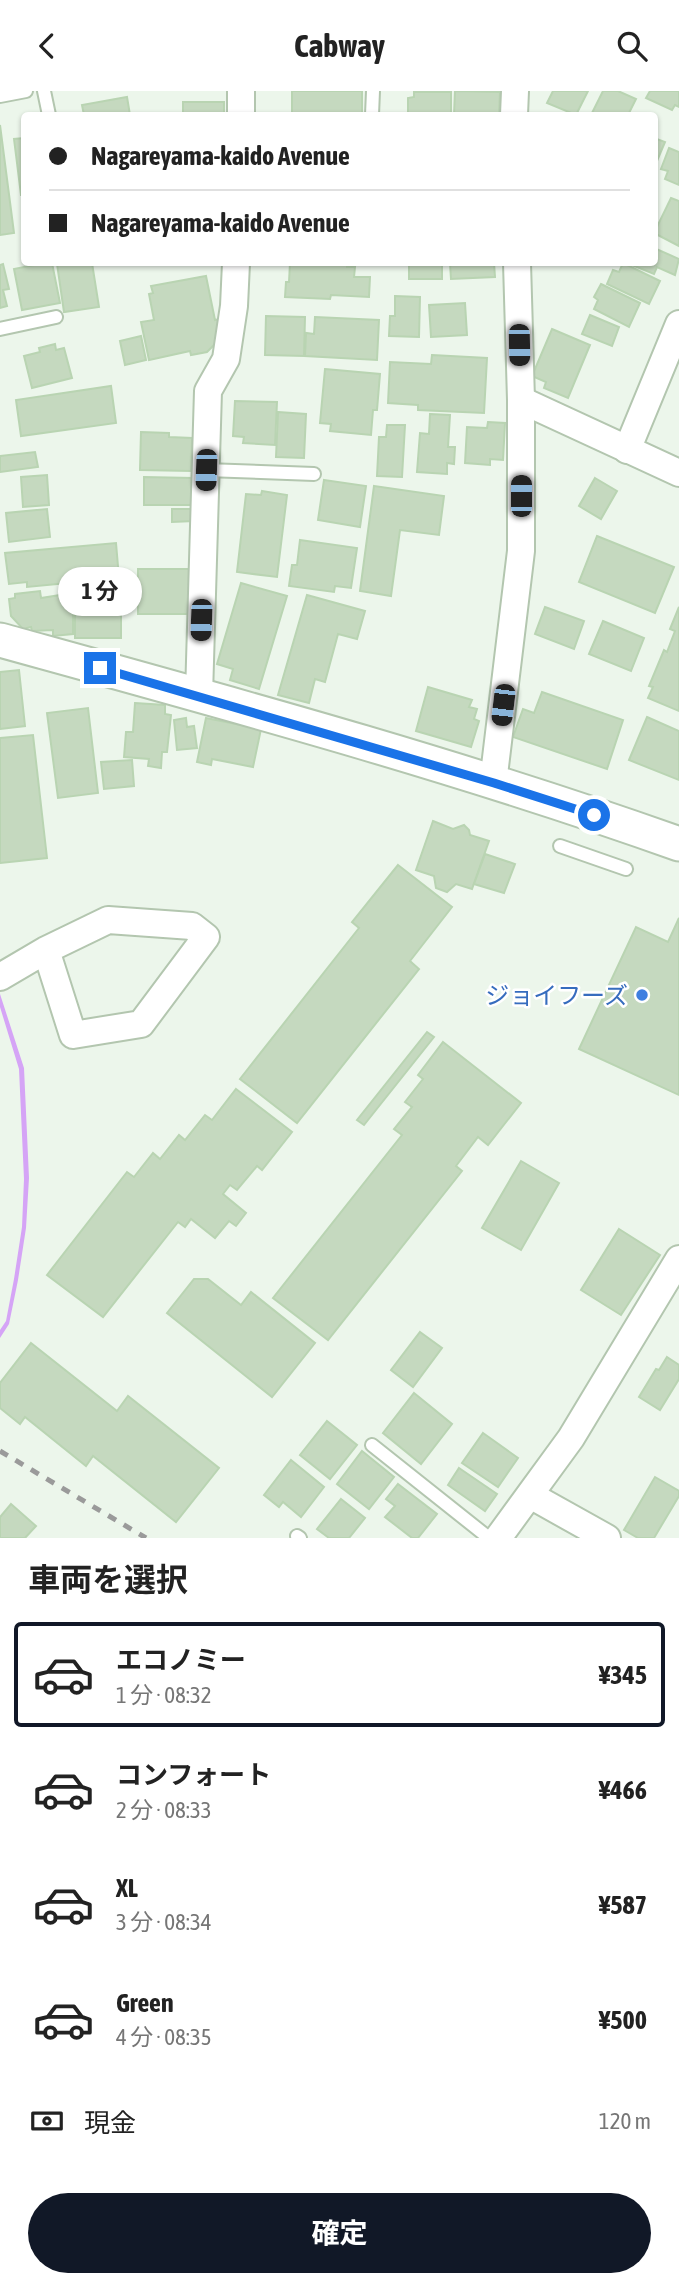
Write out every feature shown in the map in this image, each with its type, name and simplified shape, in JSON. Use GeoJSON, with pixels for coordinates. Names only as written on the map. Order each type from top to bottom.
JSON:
{"type":"FeatureCollection","features":[{"type":"Feature","properties":{"kind":"street"},"geometry":{"type":"LineString","coordinates":[[241,91],[241,112]]}},
{"type":"Feature","properties":{"kind":"street"},"geometry":{"type":"LineString","coordinates":[[514,112],[515,91]]}},
{"type":"Feature","properties":{"kind":"street"},"geometry":{"type":"LineString","coordinates":[[199,695],[208,391],[226,359],[234,306],[236,266]]}},
{"type":"Feature","properties":{"kind":"street"},"geometry":{"type":"LineString","coordinates":[[494,783],[521,551],[517,266]]}},
{"type":"Feature","properties":{"kind":"street"},"geometry":{"type":"LineString","coordinates":[[627,450],[679,324]]}},
{"type":"Feature","properties":{"kind":"street"},"geometry":{"type":"LineString","coordinates":[[521,400],[679,473]]}},
{"type":"Feature","properties":{"kind":"street"},"geometry":{"type":"LineString","coordinates":[[0,640],[199,695],[494,783],[679,844]]}},
{"type":"Feature","properties":{"kind":"street"},"geometry":{"type":"LineString","coordinates":[[0,978],[46,950],[108,920],[192,926],[206,937],[141,1024],[73,1035],[46,950]]}},
{"type":"Feature","properties":{"kind":"street"},"geometry":{"type":"LineString","coordinates":[[498,1538],[571,1438],[679,1259]]}},
{"type":"Feature","properties":{"kind":"street"},"geometry":{"type":"LineString","coordinates":[[530,1495],[607,1538]]}},
{"type":"Feature","properties":{"kind":"lane"},"geometry":{"type":"LineString","coordinates":[[0,96],[26,91]]}},
{"type":"Feature","properties":{"kind":"lane"},"geometry":{"type":"LineString","coordinates":[[44,91],[48,112]]}},
{"type":"Feature","properties":{"kind":"lane"},"geometry":{"type":"LineString","coordinates":[[372,112],[373,91]]}},
{"type":"Feature","properties":{"kind":"lane"},"geometry":{"type":"LineString","coordinates":[[0,329],[56,317]]}},
{"type":"Feature","properties":{"kind":"lane"},"geometry":{"type":"LineString","coordinates":[[206,470],[314,474]]}},
{"type":"Feature","properties":{"kind":"lane"},"geometry":{"type":"LineString","coordinates":[[560,846],[626,869]]}},
{"type":"Feature","properties":{"kind":"lane"},"geometry":{"type":"LineString","coordinates":[[372,1445],[489,1538]]}},
{"type":"Feature","properties":{"kind":"shaded area"},"geometry":{"type":"Polygon","coordinates":[[[0,994],[24,1068],[29,1178],[26,1228],[18,1280],[9,1324],[0,1338],[0,1330],[6,1321],[22,1227],[24,1179],[19,1069],[0,1007],[0,994]]]}},
{"type":"Feature","properties":{"kind":"building"},"geometry":{"type":"Polygon","coordinates":[[[292,91],[362,91],[362,112],[292,112],[292,91]]]}},
{"type":"Feature","properties":{"kind":"building"},"geometry":{"type":"Polygon","coordinates":[[[455,91],[500,92],[499,112],[454,112],[455,91]]]}},
{"type":"Feature","properties":{"kind":"building"},"geometry":{"type":"Polygon","coordinates":[[[553,91],[588,91],[578,112],[569,112],[547,103],[553,91]]]}},
{"type":"Feature","properties":{"kind":"building"},"geometry":{"type":"Polygon","coordinates":[[[603,91],[618,91],[636,99],[630,112],[592,112],[603,91]]]}},
{"type":"Feature","properties":{"kind":"building"},"geometry":{"type":"Polygon","coordinates":[[[650,91],[679,91],[679,107],[675,105],[672,110],[646,98],[650,91]]]}},
{"type":"Feature","properties":{"kind":"building"},"geometry":{"type":"Polygon","coordinates":[[[414,92],[451,92],[451,112],[408,112],[408,98],[414,97],[414,92]]]}},
{"type":"Feature","properties":{"kind":"building"},"geometry":{"type":"Polygon","coordinates":[[[127,97],[130,112],[83,112],[82,105],[127,97]]]}},
{"type":"Feature","properties":{"kind":"building"},"geometry":{"type":"Polygon","coordinates":[[[183,102],[224,102],[224,112],[183,112],[183,102]]]}},
{"type":"Feature","properties":{"kind":"building"},"geometry":{"type":"Polygon","coordinates":[[[0,125],[14,233],[0,235],[0,125]]]}},
{"type":"Feature","properties":{"kind":"building"},"geometry":{"type":"Polygon","coordinates":[[[21,138],[21,195],[14,139],[21,138]]]}},
{"type":"Feature","properties":{"kind":"building"},"geometry":{"type":"Polygon","coordinates":[[[658,139],[665,142],[658,159],[658,139]]]}},
{"type":"Feature","properties":{"kind":"building"},"geometry":{"type":"Polygon","coordinates":[[[669,148],[679,152],[679,185],[665,179],[668,171],[661,169],[669,148]]]}},
{"type":"Feature","properties":{"kind":"building"},"geometry":{"type":"Polygon","coordinates":[[[671,198],[679,201],[679,246],[658,235],[658,225],[671,198]]]}},
{"type":"Feature","properties":{"kind":"building"},"geometry":{"type":"Polygon","coordinates":[[[658,250],[679,259],[675,275],[657,267],[654,274],[634,266],[658,266],[658,250]]]}},
{"type":"Feature","properties":{"kind":"building"},"geometry":{"type":"Polygon","coordinates":[[[3,264],[9,289],[3,290],[7,306],[0,308],[0,265],[3,264]]]}},
{"type":"Feature","properties":{"kind":"building"},"geometry":{"type":"Polygon","coordinates":[[[53,266],[60,303],[22,310],[14,269],[53,266]]]}},
{"type":"Feature","properties":{"kind":"building"},"geometry":{"type":"Polygon","coordinates":[[[57,266],[92,266],[99,307],[64,312],[57,266]]]}},
{"type":"Feature","properties":{"kind":"building"},"geometry":{"type":"Polygon","coordinates":[[[290,266],[355,267],[354,277],[370,277],[369,297],[285,297],[286,282],[289,282],[290,266]]]}},
{"type":"Feature","properties":{"kind":"building"},"geometry":{"type":"Polygon","coordinates":[[[409,266],[442,266],[442,279],[409,279],[409,266]]]}},
{"type":"Feature","properties":{"kind":"building"},"geometry":{"type":"Polygon","coordinates":[[[450,266],[494,266],[495,277],[451,279],[450,266]]]}},
{"type":"Feature","properties":{"kind":"building"},"geometry":{"type":"Polygon","coordinates":[[[622,266],[629,266],[660,281],[649,304],[607,284],[613,270],[619,272],[622,266]]]}},
{"type":"Feature","properties":{"kind":"building"},"geometry":{"type":"Polygon","coordinates":[[[206,276],[215,320],[221,319],[217,342],[207,352],[191,355],[190,351],[149,360],[141,322],[154,320],[149,294],[153,293],[151,286],[206,276]]]}},
{"type":"Feature","properties":{"kind":"building"},"geometry":{"type":"Polygon","coordinates":[[[601,284],[640,303],[629,327],[594,309],[598,300],[594,297],[601,284]]]}},
{"type":"Feature","properties":{"kind":"building"},"geometry":{"type":"Polygon","coordinates":[[[395,296],[420,297],[419,337],[389,336],[390,316],[395,316],[395,296]]]}},
{"type":"Feature","properties":{"kind":"building"},"geometry":{"type":"Polygon","coordinates":[[[465,303],[467,335],[431,337],[429,305],[465,303]]]}},
{"type":"Feature","properties":{"kind":"building"},"geometry":{"type":"Polygon","coordinates":[[[590,315],[619,327],[612,346],[582,334],[590,315]]]}},
{"type":"Feature","properties":{"kind":"building"},"geometry":{"type":"Polygon","coordinates":[[[266,316],[305,317],[304,356],[265,355],[266,316]]]}},
{"type":"Feature","properties":{"kind":"building"},"geometry":{"type":"Polygon","coordinates":[[[315,317],[379,320],[377,360],[305,356],[306,333],[314,334],[315,317]]]}},
{"type":"Feature","properties":{"kind":"building"},"geometry":{"type":"Polygon","coordinates":[[[552,329],[590,345],[568,398],[544,388],[546,382],[532,376],[552,329]]]}},
{"type":"Feature","properties":{"kind":"building"},"geometry":{"type":"Polygon","coordinates":[[[141,336],[146,360],[125,365],[120,341],[141,336]]]}},
{"type":"Feature","properties":{"kind":"building"},"geometry":{"type":"Polygon","coordinates":[[[55,344],[56,350],[64,348],[72,378],[32,388],[24,356],[55,344]]]}},
{"type":"Feature","properties":{"kind":"building"},"geometry":{"type":"Polygon","coordinates":[[[432,355],[487,358],[484,413],[418,410],[418,405],[388,403],[390,362],[431,364],[432,355]]]}},
{"type":"Feature","properties":{"kind":"building"},"geometry":{"type":"Polygon","coordinates":[[[325,369],[380,374],[377,410],[373,410],[371,435],[330,431],[331,424],[320,423],[325,369]]]}},
{"type":"Feature","properties":{"kind":"building"},"geometry":{"type":"Polygon","coordinates":[[[111,386],[116,423],[21,436],[16,400],[111,386]]]}},
{"type":"Feature","properties":{"kind":"building"},"geometry":{"type":"Polygon","coordinates":[[[235,401],[277,402],[275,445],[243,443],[244,437],[233,436],[235,401]]]}},
{"type":"Feature","properties":{"kind":"building"},"geometry":{"type":"Polygon","coordinates":[[[278,412],[306,414],[304,458],[276,457],[278,412]]]}},
{"type":"Feature","properties":{"kind":"building"},"geometry":{"type":"Polygon","coordinates":[[[430,414],[450,415],[448,447],[455,447],[454,464],[447,463],[447,474],[417,472],[420,433],[429,434],[430,414]]]}},
{"type":"Feature","properties":{"kind":"building"},"geometry":{"type":"Polygon","coordinates":[[[488,422],[505,423],[503,460],[490,459],[490,465],[465,463],[467,427],[487,428],[488,422]]]}},
{"type":"Feature","properties":{"kind":"building"},"geometry":{"type":"Polygon","coordinates":[[[387,425],[405,425],[402,477],[377,476],[379,437],[386,437],[387,425]]]}},
{"type":"Feature","properties":{"kind":"building"},"geometry":{"type":"Polygon","coordinates":[[[141,432],[169,433],[169,437],[192,438],[191,471],[140,470],[141,432]]]}},
{"type":"Feature","properties":{"kind":"building"},"geometry":{"type":"Polygon","coordinates":[[[35,452],[38,467],[0,472],[0,456],[35,452]]]}},
{"type":"Feature","properties":{"kind":"building"},"geometry":{"type":"Polygon","coordinates":[[[47,475],[49,505],[23,507],[21,477],[47,475]]]}},
{"type":"Feature","properties":{"kind":"building"},"geometry":{"type":"Polygon","coordinates":[[[144,477],[193,478],[193,505],[144,505],[144,477]]]}},
{"type":"Feature","properties":{"kind":"building"},"geometry":{"type":"Polygon","coordinates":[[[595,478],[617,491],[601,519],[579,506],[595,478]]]}},
{"type":"Feature","properties":{"kind":"building"},"geometry":{"type":"Polygon","coordinates":[[[324,480],[366,486],[360,527],[318,520],[324,480]]]}},
{"type":"Feature","properties":{"kind":"building"},"geometry":{"type":"Polygon","coordinates":[[[374,486],[444,496],[439,535],[400,530],[391,596],[360,591],[374,486]]]}},
{"type":"Feature","properties":{"kind":"building"},"geometry":{"type":"Polygon","coordinates":[[[262,491],[287,495],[277,577],[237,572],[246,494],[261,495],[262,491]]]}},
{"type":"Feature","properties":{"kind":"building"},"geometry":{"type":"Polygon","coordinates":[[[47,509],[50,537],[9,542],[6,513],[47,509]]]}},
{"type":"Feature","properties":{"kind":"building"},"geometry":{"type":"Polygon","coordinates":[[[172,509],[193,509],[194,521],[172,522],[172,509]]]}},
{"type":"Feature","properties":{"kind":"building"},"geometry":{"type":"Polygon","coordinates":[[[597,536],[674,567],[655,613],[579,582],[597,536]]]}},
{"type":"Feature","properties":{"kind":"building"},"geometry":{"type":"Polygon","coordinates":[[[300,540],[357,548],[351,588],[335,586],[334,592],[289,586],[292,565],[297,565],[300,540]]]}},
{"type":"Feature","properties":{"kind":"building"},"geometry":{"type":"Polygon","coordinates":[[[116,543],[119,578],[27,587],[27,582],[9,584],[5,553],[116,543]]]}},
{"type":"Feature","properties":{"kind":"building"},"geometry":{"type":"Polygon","coordinates":[[[138,569],[189,569],[190,614],[138,614],[138,569]]]}},
{"type":"Feature","properties":{"kind":"building"},"geometry":{"type":"Polygon","coordinates":[[[241,583],[287,596],[259,689],[230,680],[233,669],[217,664],[241,583]]]}},
{"type":"Feature","properties":{"kind":"building"},"geometry":{"type":"Polygon","coordinates":[[[75,589],[121,590],[121,638],[75,638],[75,589]]]}},
{"type":"Feature","properties":{"kind":"building"},"geometry":{"type":"Polygon","coordinates":[[[40,591],[41,598],[73,593],[73,634],[53,636],[53,630],[32,631],[31,627],[23,629],[11,616],[9,599],[15,598],[15,594],[40,591]]]}},
{"type":"Feature","properties":{"kind":"building"},"geometry":{"type":"Polygon","coordinates":[[[307,595],[365,611],[357,639],[338,634],[325,682],[315,679],[309,703],[278,695],[307,595]]]}},
{"type":"Feature","properties":{"kind":"building"},"geometry":{"type":"Polygon","coordinates":[[[545,607],[584,621],[574,649],[535,634],[545,607]]]}},
{"type":"Feature","properties":{"kind":"building"},"geometry":{"type":"Polygon","coordinates":[[[679,607],[679,711],[648,698],[653,687],[649,686],[675,631],[670,629],[679,607]]]}},
{"type":"Feature","properties":{"kind":"building"},"geometry":{"type":"Polygon","coordinates":[[[603,621],[644,638],[631,671],[589,654],[603,621]]]}},
{"type":"Feature","properties":{"kind":"building"},"geometry":{"type":"Polygon","coordinates":[[[19,670],[25,726],[0,729],[0,672],[19,670]]]}},
{"type":"Feature","properties":{"kind":"building"},"geometry":{"type":"Polygon","coordinates":[[[428,687],[472,700],[469,707],[477,709],[474,719],[479,721],[471,747],[416,731],[428,687]]]}},
{"type":"Feature","properties":{"kind":"building"},"geometry":{"type":"Polygon","coordinates":[[[542,692],[623,720],[607,769],[513,737],[523,709],[534,713],[542,692]]]}},
{"type":"Feature","properties":{"kind":"building"},"geometry":{"type":"Polygon","coordinates":[[[135,703],[165,705],[165,714],[171,715],[167,752],[162,752],[161,768],[148,766],[149,759],[124,757],[126,732],[133,732],[135,703]]]}},
{"type":"Feature","properties":{"kind":"building"},"geometry":{"type":"Polygon","coordinates":[[[88,708],[98,793],[58,798],[47,713],[88,708]]]}},
{"type":"Feature","properties":{"kind":"building"},"geometry":{"type":"Polygon","coordinates":[[[647,717],[679,731],[679,780],[629,760],[647,717]]]}},
{"type":"Feature","properties":{"kind":"building"},"geometry":{"type":"Polygon","coordinates":[[[186,718],[187,727],[194,726],[197,748],[177,750],[174,720],[186,718]]]}},
{"type":"Feature","properties":{"kind":"building"},"geometry":{"type":"Polygon","coordinates":[[[206,718],[261,729],[253,767],[212,759],[211,765],[197,762],[206,718]]]}},
{"type":"Feature","properties":{"kind":"building"},"geometry":{"type":"Polygon","coordinates":[[[33,735],[47,858],[0,863],[0,738],[33,735]]]}},
{"type":"Feature","properties":{"kind":"building"},"geometry":{"type":"Polygon","coordinates":[[[132,760],[134,786],[104,789],[101,762],[132,760]]]}},
{"type":"Feature","properties":{"kind":"building"},"geometry":{"type":"Polygon","coordinates":[[[433,821],[453,829],[464,825],[470,835],[489,841],[472,889],[456,884],[447,892],[436,888],[434,876],[416,870],[433,821]]]}},
{"type":"Feature","properties":{"kind":"building"},"geometry":{"type":"Polygon","coordinates":[[[485,854],[515,864],[504,893],[474,884],[485,854]]]}},
{"type":"Feature","properties":{"kind":"building"},"geometry":{"type":"Polygon","coordinates":[[[398,865],[452,907],[410,961],[419,969],[297,1123],[240,1079],[359,928],[352,922],[398,865]]]}},
{"type":"Feature","properties":{"kind":"building","name":"ジョイフーズ"},"geometry":{"type":"Polygon","coordinates":[[[679,918],[679,1095],[579,1049],[636,927],[668,942],[679,918]]]}},
{"type":"Feature","properties":{"kind":"building"},"geometry":{"type":"Polygon","coordinates":[[[427,1032],[434,1037],[364,1125],[357,1120],[427,1032]]]}},
{"type":"Feature","properties":{"kind":"building"},"geometry":{"type":"Polygon","coordinates":[[[443,1042],[521,1103],[488,1145],[478,1137],[456,1166],[462,1171],[328,1340],[273,1298],[402,1135],[394,1129],[412,1107],[405,1102],[423,1079],[418,1075],[443,1042]]]}},
{"type":"Feature","properties":{"kind":"building"},"geometry":{"type":"Polygon","coordinates":[[[236,1089],[292,1132],[262,1170],[257,1166],[237,1190],[230,1185],[223,1194],[246,1213],[236,1226],[229,1221],[215,1238],[191,1219],[185,1227],[178,1222],[103,1317],[47,1275],[127,1172],[134,1177],[153,1153],[160,1159],[179,1135],[185,1140],[205,1115],[212,1120],[236,1089]]]}},
{"type":"Feature","properties":{"kind":"building"},"geometry":{"type":"Polygon","coordinates":[[[521,1161],[559,1183],[521,1250],[482,1228],[521,1161]]]}},
{"type":"Feature","properties":{"kind":"building"},"geometry":{"type":"Polygon","coordinates":[[[619,1229],[660,1255],[621,1315],[581,1290],[619,1229]]]}},
{"type":"Feature","properties":{"kind":"building"},"geometry":{"type":"Polygon","coordinates":[[[194,1279],[208,1279],[241,1305],[251,1292],[315,1343],[272,1397],[167,1313],[194,1279]]]}},
{"type":"Feature","properties":{"kind":"building"},"geometry":{"type":"Polygon","coordinates":[[[420,1332],[442,1348],[413,1387],[391,1370],[420,1332]]]}},
{"type":"Feature","properties":{"kind":"building"},"geometry":{"type":"Polygon","coordinates":[[[31,1343],[117,1411],[128,1396],[219,1468],[176,1522],[93,1456],[86,1466],[25,1417],[20,1424],[0,1408],[0,1383],[31,1343]]]}},
{"type":"Feature","properties":{"kind":"building"},"geometry":{"type":"Polygon","coordinates":[[[667,1357],[679,1365],[679,1379],[660,1410],[639,1397],[656,1369],[659,1370],[667,1357]]]}},
{"type":"Feature","properties":{"kind":"building"},"geometry":{"type":"Polygon","coordinates":[[[414,1393],[452,1424],[421,1464],[383,1433],[414,1393]]]}},
{"type":"Feature","properties":{"kind":"building"},"geometry":{"type":"Polygon","coordinates":[[[327,1421],[357,1445],[330,1479],[300,1455],[327,1421]]]}},
{"type":"Feature","properties":{"kind":"building"},"geometry":{"type":"Polygon","coordinates":[[[483,1433],[518,1458],[498,1487],[462,1463],[483,1433]]]}},
{"type":"Feature","properties":{"kind":"building"},"geometry":{"type":"Polygon","coordinates":[[[362,1451],[394,1477],[369,1509],[337,1484],[362,1451]]]}},
{"type":"Feature","properties":{"kind":"building"},"geometry":{"type":"Polygon","coordinates":[[[291,1460],[324,1487],[301,1517],[283,1502],[279,1507],[264,1495],[291,1460]]]}},
{"type":"Feature","properties":{"kind":"building"},"geometry":{"type":"Polygon","coordinates":[[[459,1468],[497,1494],[485,1511],[448,1485],[459,1468]]]}},
{"type":"Feature","properties":{"kind":"building"},"geometry":{"type":"Polygon","coordinates":[[[655,1477],[679,1491],[679,1496],[654,1538],[638,1538],[624,1530],[655,1477]]]}},
{"type":"Feature","properties":{"kind":"building"},"geometry":{"type":"Polygon","coordinates":[[[398,1484],[437,1514],[418,1538],[412,1538],[385,1517],[395,1506],[386,1499],[398,1484]]]}},
{"type":"Feature","properties":{"kind":"building"},"geometry":{"type":"Polygon","coordinates":[[[341,1499],[365,1518],[349,1538],[329,1538],[317,1529],[341,1499]]]}},
{"type":"Feature","properties":{"kind":"building"},"geometry":{"type":"Polygon","coordinates":[[[11,1504],[36,1526],[25,1538],[0,1538],[0,1517],[11,1504]]]}},
{"type":"Feature","properties":{"kind":"railway"},"geometry":{"type":"LineString","coordinates":[[0,1451],[146,1538]]}},
{"type":"Feature","properties":{"kind":"place","name":"ジョイフーズ"},"geometry":{"type":"Point","coordinates":[642,995]}},
{"type":"Feature","properties":{"kind":"route"},"geometry":{"type":"LineString","coordinates":[[100,668],[199,695],[594,815]]}}]}
